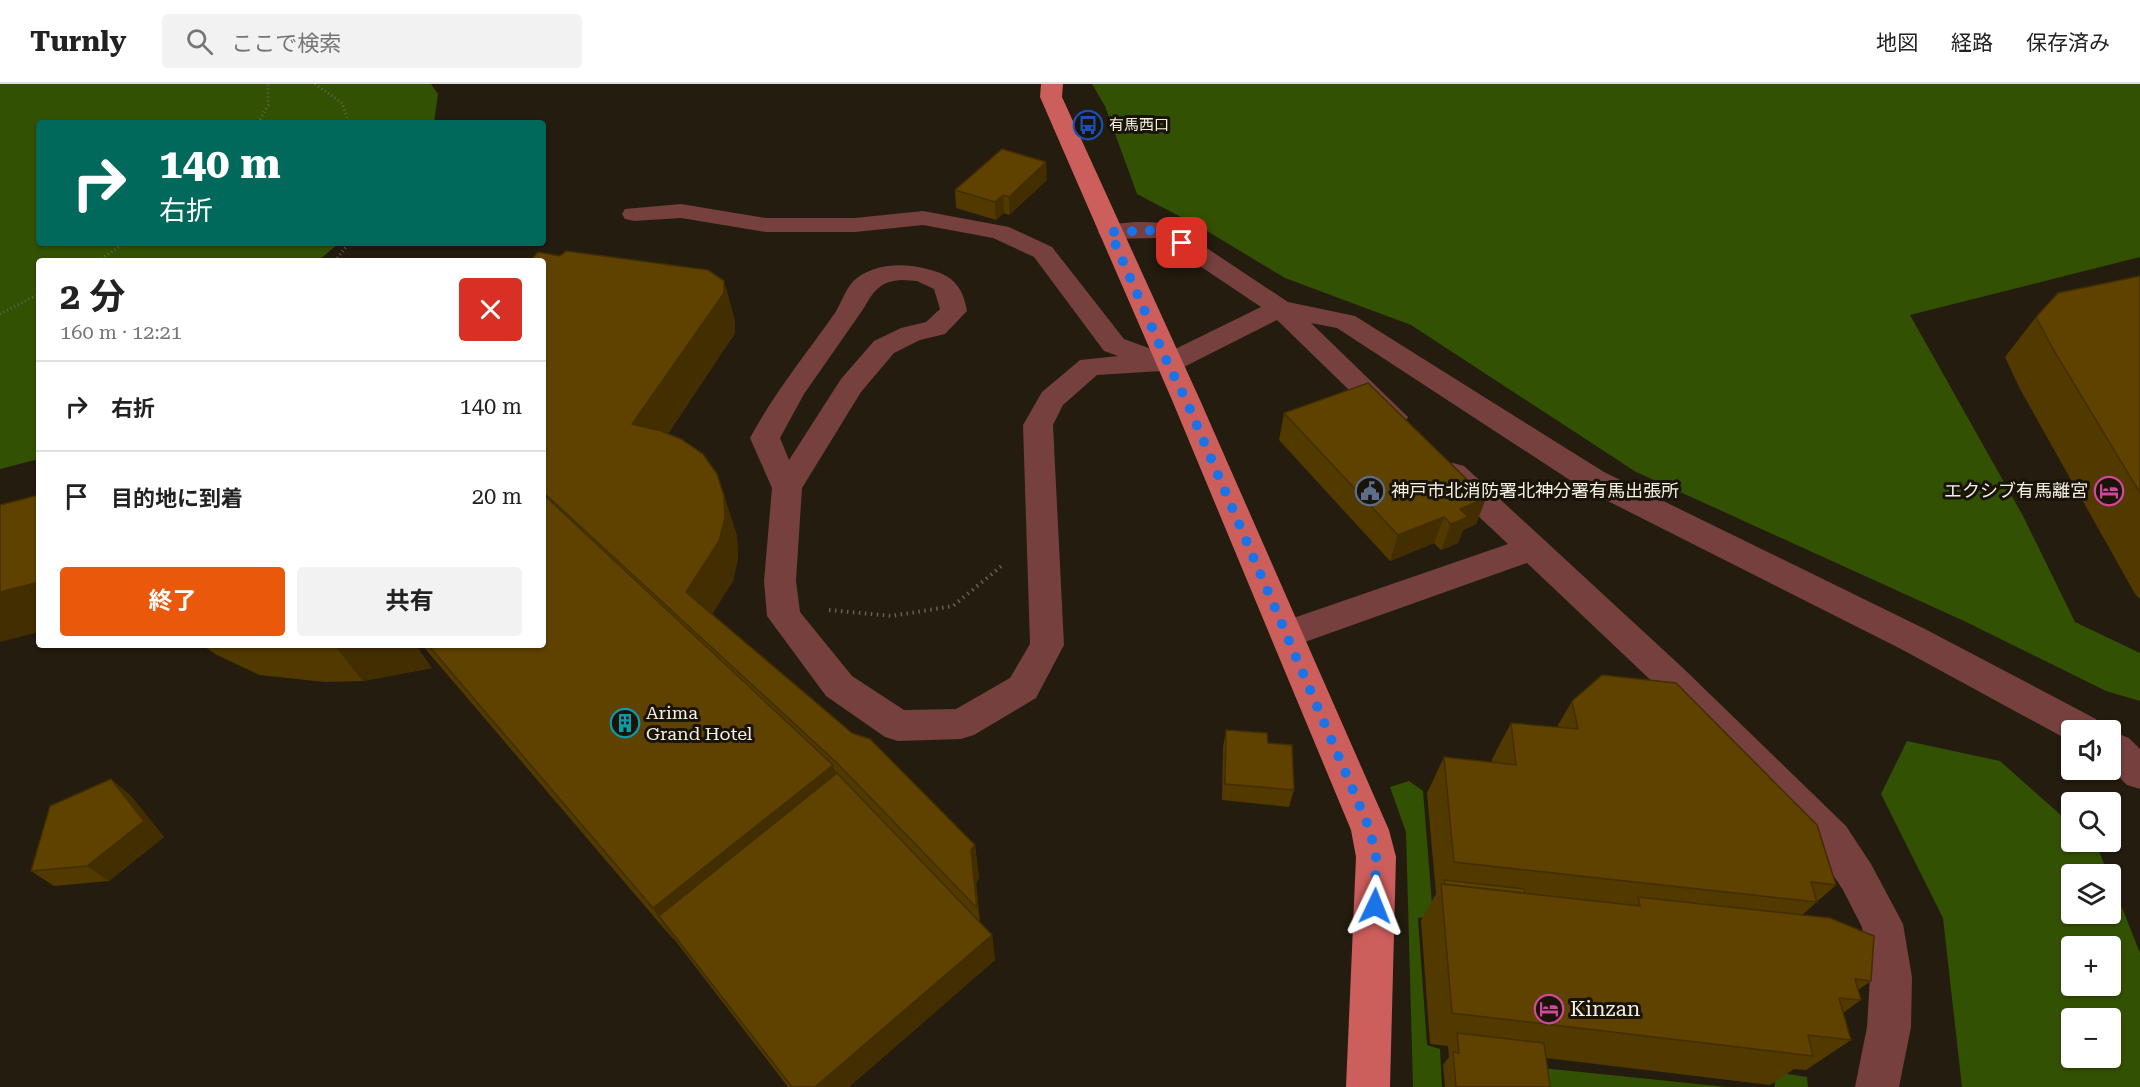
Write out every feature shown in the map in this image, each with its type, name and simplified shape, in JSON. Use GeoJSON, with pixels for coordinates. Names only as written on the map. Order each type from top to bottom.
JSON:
{"type":"FeatureCollection","features":[{"type":"Feature","properties":{"kind":"main road"},"geometry":{"type":"LineString","coordinates":[[1052,84],[1052,97],[1288,634],[1370,830],[1376,857],[1368,1087]]}},
{"type":"Feature","properties":{"kind":"street"},"geometry":{"type":"LineString","coordinates":[[634,214],[681,211],[766,225],[855,225],[923,218],[1000,232],[1043,252],[1114,345],[1168,364]]}},
{"type":"Feature","properties":{"kind":"street"},"geometry":{"type":"LineString","coordinates":[[1110,232],[1163,230],[1281,308],[1530,549],[1671,679],[1832,839],[1857,877],[1882,924],[1891,977],[1889,1028],[1877,1087]]}},
{"type":"Feature","properties":{"kind":"street"},"geometry":{"type":"LineString","coordinates":[[787,488],[765,438],[775,417],[852,307],[862,286],[883,273],[914,272],[939,280],[952,292],[954,311],[935,328],[910,334],[884,347],[851,386],[787,488],[780,581],[784,616],[839,686],[898,726],[961,724],[1023,688],[1047,645],[1038,425],[1052,399],[1090,366],[1168,364],[1281,308],[1346,322],[1593,480],[1913,639],[2064,720]]}},
{"type":"Feature","properties":{"kind":"street"},"geometry":{"type":"LineString","coordinates":[[1288,634],[1530,549]]}},
{"type":"Feature","properties":{"kind":"path"},"geometry":{"type":"LineString","coordinates":[[261,120],[266,114],[270,98],[268,84]]}},
{"type":"Feature","properties":{"kind":"path"},"geometry":{"type":"LineString","coordinates":[[315,84],[342,103],[348,120]]}},
{"type":"Feature","properties":{"kind":"path"},"geometry":{"type":"LineString","coordinates":[[102,258],[120,246]]}},
{"type":"Feature","properties":{"kind":"path"},"geometry":{"type":"LineString","coordinates":[[337,258],[347,246]]}},
{"type":"Feature","properties":{"kind":"path"},"geometry":{"type":"LineString","coordinates":[[0,314],[36,296]]}},
{"type":"Feature","properties":{"kind":"path"},"geometry":{"type":"LineString","coordinates":[[784,616],[832,610],[892,616],[953,606],[1041,534]]}},
{"type":"Feature","properties":{"kind":"green space"},"geometry":{"type":"Polygon","coordinates":[[[0,84],[431,84],[438,94],[434,120],[36,120],[36,246],[336,246],[322,258],[36,258],[36,460],[0,469],[0,84]]]}},
{"type":"Feature","properties":{"kind":"green space"},"geometry":{"type":"Polygon","coordinates":[[[1092,84],[2140,84],[2140,257],[1910,315],[2023,516],[2075,622],[2140,653],[2140,701],[2106,691],[1964,621],[1636,472],[1411,325],[1285,278],[1202,228],[1137,194],[1105,106],[1092,84]]]}},
{"type":"Feature","properties":{"kind":"green space"},"geometry":{"type":"Polygon","coordinates":[[[1907,741],[2000,761],[2061,815],[2061,852],[2099,852],[2104,864],[2061,864],[2061,924],[2121,924],[2121,905],[2140,953],[2140,1087],[1962,1087],[1943,918],[1881,794],[1907,741]]]}},
{"type":"Feature","properties":{"kind":"green space"},"geometry":{"type":"Polygon","coordinates":[[[1409,781],[1423,791],[1433,916],[1418,918],[1427,1045],[1440,1049],[1442,1087],[1413,1087],[1406,832],[1390,787],[1409,781]]]}},
{"type":"Feature","properties":{"kind":"green space"},"geometry":{"type":"Polygon","coordinates":[[[1542,1068],[1727,1087],[1545,1087],[1542,1068]]]}},
{"type":"Feature","properties":{"kind":"green space"},"geometry":{"type":"Polygon","coordinates":[[[1774,1072],[1807,1077],[1808,1087],[1775,1087],[1774,1072]]]}},
{"type":"Feature","properties":{"kind":"building"},"geometry":{"type":"Polygon","coordinates":[[[1002,149],[1046,162],[1009,197],[1003,195],[995,202],[955,190],[1002,149]]]}},
{"type":"Feature","properties":{"kind":"building"},"geometry":{"type":"Polygon","coordinates":[[[566,251],[708,270],[724,281],[724,293],[632,424],[681,439],[703,454],[717,474],[724,496],[725,518],[719,541],[686,592],[852,733],[870,739],[975,845],[971,850],[977,908],[837,763],[546,495],[546,258],[533,258],[538,252],[560,256],[566,251]]]}},
{"type":"Feature","properties":{"kind":"building"},"geometry":{"type":"Polygon","coordinates":[[[2140,276],[2140,493],[2036,317],[2058,293],[2140,276]]]}},
{"type":"Feature","properties":{"kind":"building"},"geometry":{"type":"Polygon","coordinates":[[[1368,383],[1486,498],[1460,509],[1468,517],[1451,524],[1444,517],[1398,535],[1284,413],[1368,383]]]}},
{"type":"Feature","properties":{"kind":"building"},"geometry":{"type":"Polygon","coordinates":[[[36,496],[36,583],[0,592],[0,505],[36,496]]]}},
{"type":"Feature","properties":{"kind":"building","name":"Arima Grand Hotel"},"geometry":{"type":"Polygon","coordinates":[[[546,497],[833,765],[653,908],[431,648],[546,648],[546,497]]]}},
{"type":"Feature","properties":{"kind":"building"},"geometry":{"type":"Polygon","coordinates":[[[1602,675],[1676,683],[1817,825],[1836,885],[1811,882],[1817,902],[1454,862],[1444,757],[1516,765],[1511,723],[1578,729],[1572,701],[1602,675]]]}},
{"type":"Feature","properties":{"kind":"building"},"geometry":{"type":"Polygon","coordinates":[[[1226,730],[1267,733],[1268,743],[1292,745],[1294,790],[1225,784],[1226,730]]]}},
{"type":"Feature","properties":{"kind":"building"},"geometry":{"type":"Polygon","coordinates":[[[837,773],[992,935],[815,1087],[792,1087],[659,916],[837,773]]]}},
{"type":"Feature","properties":{"kind":"building"},"geometry":{"type":"Polygon","coordinates":[[[111,779],[144,821],[87,866],[31,871],[50,806],[111,779]]]}},
{"type":"Feature","properties":{"kind":"building"},"geometry":{"type":"Polygon","coordinates":[[[1444,880],[1524,889],[1525,893],[1445,884],[1444,880]]]}},
{"type":"Feature","properties":{"kind":"building"},"geometry":{"type":"Polygon","coordinates":[[[1441,884],[1640,906],[1638,897],[1830,918],[1874,936],[1871,981],[1855,979],[1861,1000],[1839,998],[1851,1040],[1808,1035],[1813,1056],[1452,1013],[1441,884]]]}},
{"type":"Feature","properties":{"kind":"building"},"geometry":{"type":"Polygon","coordinates":[[[1457,1033],[1544,1043],[1550,1087],[1456,1087],[1453,1052],[1459,1053],[1457,1033]]]}},
{"type":"Feature","properties":{"kind":"place","name":"有馬西口"},"geometry":{"type":"Point","coordinates":[1088,125]}},
{"type":"Feature","properties":{"kind":"place","name":"神戸市北消防署北神分署有馬出張所"},"geometry":{"type":"Point","coordinates":[1370,491]}},
{"type":"Feature","properties":{"kind":"place","name":"エクシブ有馬離宮"},"geometry":{"type":"Point","coordinates":[2109,491]}},
{"type":"Feature","properties":{"kind":"place","name":"Arima Grand Hotel"},"geometry":{"type":"Point","coordinates":[625,723]}},
{"type":"Feature","properties":{"kind":"place","name":"Kinzan"},"geometry":{"type":"Point","coordinates":[1549,1009]}},
{"type":"Feature","properties":{"kind":"route"},"geometry":{"type":"LineString","coordinates":[[1182,243],[1163,230],[1110,232],[1288,634],[1370,830],[1376,857],[1375,906]]}}]}
